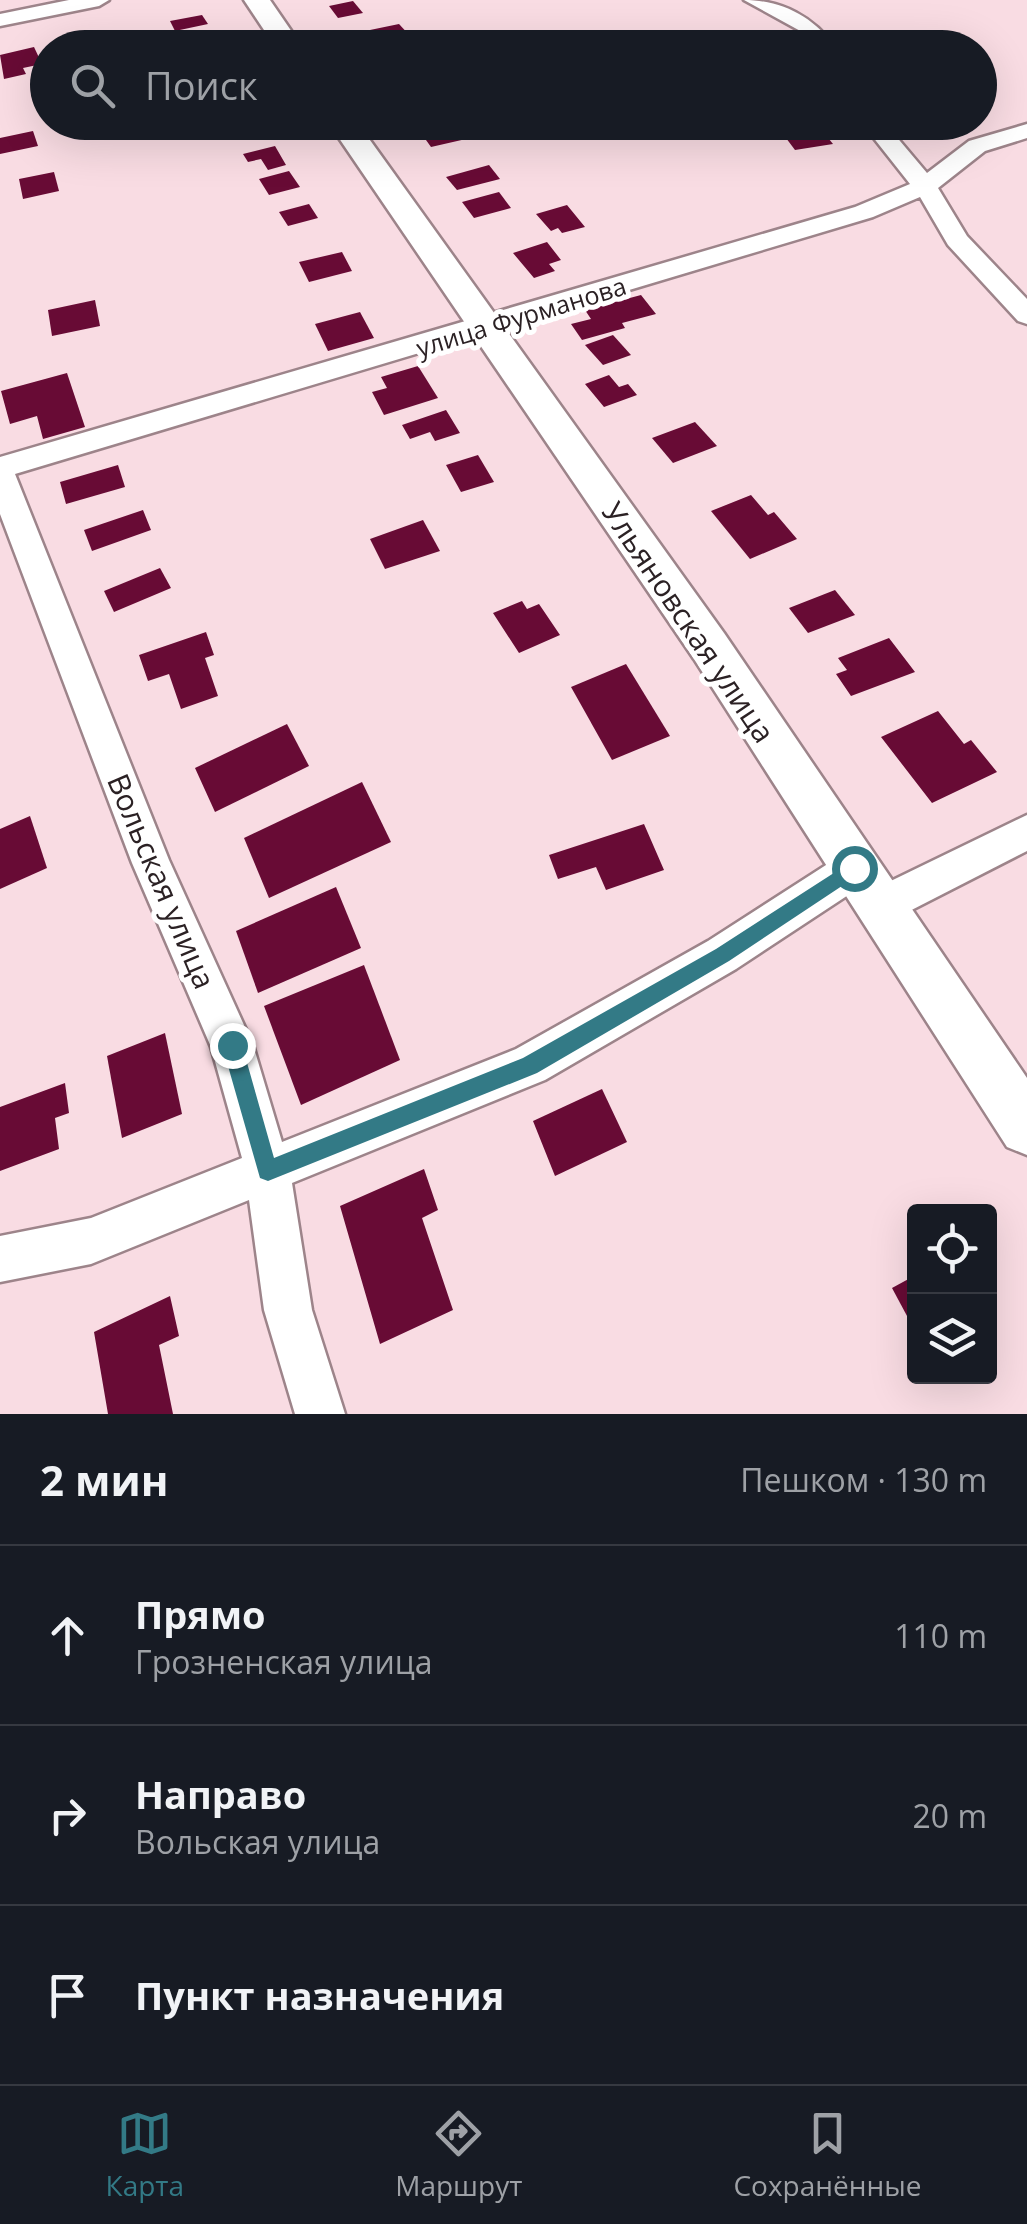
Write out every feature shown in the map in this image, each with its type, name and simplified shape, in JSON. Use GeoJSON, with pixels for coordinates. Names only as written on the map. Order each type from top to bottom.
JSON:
{"type":"FeatureCollection","features":[{"type":"Feature","properties":{"kind":"street"},"geometry":{"type":"LineString","coordinates":[[0,20],[99,0]]}},
{"type":"Feature","properties":{"kind":"street"},"geometry":{"type":"LineString","coordinates":[[258,0],[278,30]]}},
{"type":"Feature","properties":{"kind":"street"},"geometry":{"type":"LineString","coordinates":[[754,0],[812,30]]}},
{"type":"Feature","properties":{"kind":"street","name":"улица Фурманова"},"geometry":{"type":"LineString","coordinates":[[997,140],[1027,130]]}},
{"type":"Feature","properties":{"kind":"street","name":"Ульяновская улица"},"geometry":{"type":"LineString","coordinates":[[354,140],[709,646],[1027,1128]]}},
{"type":"Feature","properties":{"kind":"street"},"geometry":{"type":"LineString","coordinates":[[887,140],[925,186],[956,240],[1027,315]]}},
{"type":"Feature","properties":{"kind":"street","name":"улица Фурманова"},"geometry":{"type":"LineString","coordinates":[[0,471],[864,212],[925,186],[977,146],[996,140]]}},
{"type":"Feature","properties":{"kind":"street","name":"Вольская улица"},"geometry":{"type":"LineString","coordinates":[[0,471],[151,862],[232,1045],[268,1171],[288,1310],[320,1414]]}},
{"type":"Feature","properties":{"kind":"street"},"geometry":{"type":"LineString","coordinates":[[880,906],[1027,832]]}},
{"type":"Feature","properties":{"kind":"street"},"geometry":{"type":"LineString","coordinates":[[0,1259],[91,1241],[530,1066],[722,955],[854,868]]}},
{"type":"Feature","properties":{"kind":"building"},"geometry":{"type":"Polygon","coordinates":[[[353,1],[363,13],[338,18],[329,6],[353,1]]]}},
{"type":"Feature","properties":{"kind":"building"},"geometry":{"type":"Polygon","coordinates":[[[202,15],[208,24],[174,30],[170,21],[202,15]]]}},
{"type":"Feature","properties":{"kind":"building"},"geometry":{"type":"Polygon","coordinates":[[[399,24],[405,30],[370,30],[399,24]]]}},
{"type":"Feature","properties":{"kind":"building"},"geometry":{"type":"Polygon","coordinates":[[[30,48],[30,67],[23,68],[26,74],[4,79],[0,55],[30,48]]]}},
{"type":"Feature","properties":{"kind":"building"},"geometry":{"type":"Polygon","coordinates":[[[30,132],[30,140],[36,140],[38,146],[0,154],[0,138],[30,132]]]}},
{"type":"Feature","properties":{"kind":"building"},"geometry":{"type":"Polygon","coordinates":[[[426,140],[462,140],[431,147],[426,140]]]}},
{"type":"Feature","properties":{"kind":"building"},"geometry":{"type":"Polygon","coordinates":[[[788,140],[830,140],[833,144],[795,150],[788,140]]]}},
{"type":"Feature","properties":{"kind":"building"},"geometry":{"type":"Polygon","coordinates":[[[275,146],[286,165],[268,170],[261,159],[248,162],[243,154],[275,146]]]}},
{"type":"Feature","properties":{"kind":"building"},"geometry":{"type":"Polygon","coordinates":[[[489,165],[500,179],[457,190],[446,177],[489,165]]]}},
{"type":"Feature","properties":{"kind":"building"},"geometry":{"type":"Polygon","coordinates":[[[289,171],[300,187],[269,195],[259,179],[289,171]]]}},
{"type":"Feature","properties":{"kind":"building"},"geometry":{"type":"Polygon","coordinates":[[[54,172],[59,191],[23,199],[19,179],[54,172]]]}},
{"type":"Feature","properties":{"kind":"building"},"geometry":{"type":"Polygon","coordinates":[[[499,192],[511,208],[474,218],[462,202],[499,192]]]}},
{"type":"Feature","properties":{"kind":"building"},"geometry":{"type":"Polygon","coordinates":[[[309,204],[318,218],[288,226],[279,212],[309,204]]]}},
{"type":"Feature","properties":{"kind":"building"},"geometry":{"type":"Polygon","coordinates":[[[567,205],[585,227],[562,233],[558,228],[551,231],[536,214],[567,205]]]}},
{"type":"Feature","properties":{"kind":"building"},"geometry":{"type":"Polygon","coordinates":[[[547,242],[561,260],[549,264],[555,271],[534,278],[513,253],[547,242]]]}},
{"type":"Feature","properties":{"kind":"building"},"geometry":{"type":"Polygon","coordinates":[[[342,252],[352,271],[309,282],[299,262],[342,252]]]}},
{"type":"Feature","properties":{"kind":"building"},"geometry":{"type":"Polygon","coordinates":[[[641,295],[656,314],[622,323],[625,328],[582,340],[571,324],[591,319],[585,310],[641,295]]]}},
{"type":"Feature","properties":{"kind":"building"},"geometry":{"type":"Polygon","coordinates":[[[95,300],[100,326],[52,336],[48,310],[95,300]]]}},
{"type":"Feature","properties":{"kind":"building"},"geometry":{"type":"Polygon","coordinates":[[[360,312],[374,338],[328,351],[315,324],[360,312]]]}},
{"type":"Feature","properties":{"kind":"building"},"geometry":{"type":"Polygon","coordinates":[[[613,335],[631,355],[603,365],[585,345],[613,335]]]}},
{"type":"Feature","properties":{"kind":"building"},"geometry":{"type":"Polygon","coordinates":[[[418,366],[438,398],[384,415],[372,392],[387,388],[381,377],[418,366]]]}},
{"type":"Feature","properties":{"kind":"building"},"geometry":{"type":"Polygon","coordinates":[[[67,373],[85,427],[43,439],[37,416],[10,424],[1,391],[67,373]]]}},
{"type":"Feature","properties":{"kind":"building"},"geometry":{"type":"Polygon","coordinates":[[[609,375],[619,387],[628,384],[637,395],[604,407],[585,384],[609,375]]]}},
{"type":"Feature","properties":{"kind":"building"},"geometry":{"type":"Polygon","coordinates":[[[446,410],[460,433],[435,441],[430,432],[410,439],[402,425],[446,410]]]}},
{"type":"Feature","properties":{"kind":"building"},"geometry":{"type":"Polygon","coordinates":[[[695,422],[717,446],[673,463],[652,438],[695,422]]]}},
{"type":"Feature","properties":{"kind":"building"},"geometry":{"type":"Polygon","coordinates":[[[478,455],[494,482],[461,492],[446,465],[478,455]]]}},
{"type":"Feature","properties":{"kind":"building"},"geometry":{"type":"Polygon","coordinates":[[[118,465],[125,487],[66,504],[60,482],[118,465]]]}},
{"type":"Feature","properties":{"kind":"building"},"geometry":{"type":"Polygon","coordinates":[[[751,495],[768,515],[774,512],[797,539],[750,559],[711,511],[751,495]]]}},
{"type":"Feature","properties":{"kind":"building"},"geometry":{"type":"Polygon","coordinates":[[[143,510],[151,530],[92,551],[84,530],[143,510]]]}},
{"type":"Feature","properties":{"kind":"building"},"geometry":{"type":"Polygon","coordinates":[[[423,520],[440,551],[385,569],[370,539],[423,520]]]}},
{"type":"Feature","properties":{"kind":"building"},"geometry":{"type":"Polygon","coordinates":[[[160,568],[171,588],[114,612],[104,591],[160,568]]]}},
{"type":"Feature","properties":{"kind":"building"},"geometry":{"type":"Polygon","coordinates":[[[835,590],[855,615],[808,633],[789,608],[835,590]]]}},
{"type":"Feature","properties":{"kind":"building"},"geometry":{"type":"Polygon","coordinates":[[[522,601],[527,609],[539,604],[560,635],[519,653],[493,613],[522,601]]]}},
{"type":"Feature","properties":{"kind":"building"},"geometry":{"type":"Polygon","coordinates":[[[206,632],[214,655],[205,658],[218,696],[181,709],[169,674],[148,681],[139,655],[206,632]]]}},
{"type":"Feature","properties":{"kind":"building"},"geometry":{"type":"Polygon","coordinates":[[[889,638],[915,672],[851,696],[836,674],[847,670],[838,658],[889,638]]]}},
{"type":"Feature","properties":{"kind":"building"},"geometry":{"type":"Polygon","coordinates":[[[626,664],[670,736],[612,760],[571,687],[626,664]]]}},
{"type":"Feature","properties":{"kind":"building"},"geometry":{"type":"Polygon","coordinates":[[[938,711],[964,744],[971,740],[997,772],[932,803],[881,737],[938,711]]]}},
{"type":"Feature","properties":{"kind":"building"},"geometry":{"type":"Polygon","coordinates":[[[287,724],[309,766],[215,812],[195,768],[287,724]]]}},
{"type":"Feature","properties":{"kind":"building"},"geometry":{"type":"Polygon","coordinates":[[[362,782],[391,842],[269,898],[244,838],[362,782]]]}},
{"type":"Feature","properties":{"kind":"building"},"geometry":{"type":"Polygon","coordinates":[[[30,816],[47,868],[0,889],[0,829],[30,816]]]}},
{"type":"Feature","properties":{"kind":"building"},"geometry":{"type":"Polygon","coordinates":[[[644,824],[664,870],[606,890],[596,867],[558,879],[549,855],[644,824]]]}},
{"type":"Feature","properties":{"kind":"building"},"geometry":{"type":"Polygon","coordinates":[[[336,887],[361,948],[258,993],[236,931],[336,887]]]}},
{"type":"Feature","properties":{"kind":"building"},"geometry":{"type":"Polygon","coordinates":[[[364,965],[400,1060],[301,1105],[264,1006],[364,965]]]}},
{"type":"Feature","properties":{"kind":"building"},"geometry":{"type":"Polygon","coordinates":[[[165,1033],[182,1114],[122,1138],[107,1056],[165,1033]]]}},
{"type":"Feature","properties":{"kind":"building"},"geometry":{"type":"Polygon","coordinates":[[[65,1083],[69,1113],[55,1118],[59,1149],[0,1171],[0,1107],[65,1083]]]}},
{"type":"Feature","properties":{"kind":"building"},"geometry":{"type":"Polygon","coordinates":[[[602,1089],[627,1142],[555,1176],[533,1121],[602,1089]]]}},
{"type":"Feature","properties":{"kind":"building"},"geometry":{"type":"Polygon","coordinates":[[[424,1169],[438,1210],[422,1218],[453,1310],[380,1344],[340,1206],[424,1169]]]}},
{"type":"Feature","properties":{"kind":"building"},"geometry":{"type":"Polygon","coordinates":[[[907,1280],[907,1316],[892,1288],[907,1280]]]}},
{"type":"Feature","properties":{"kind":"building"},"geometry":{"type":"Polygon","coordinates":[[[170,1296],[179,1336],[159,1345],[173,1414],[108,1414],[94,1332],[170,1296]]]}},
{"type":"Feature","properties":{"kind":"route"},"geometry":{"type":"LineString","coordinates":[[232,1045],[268,1171],[530,1066],[722,955],[854,868]]}}]}
